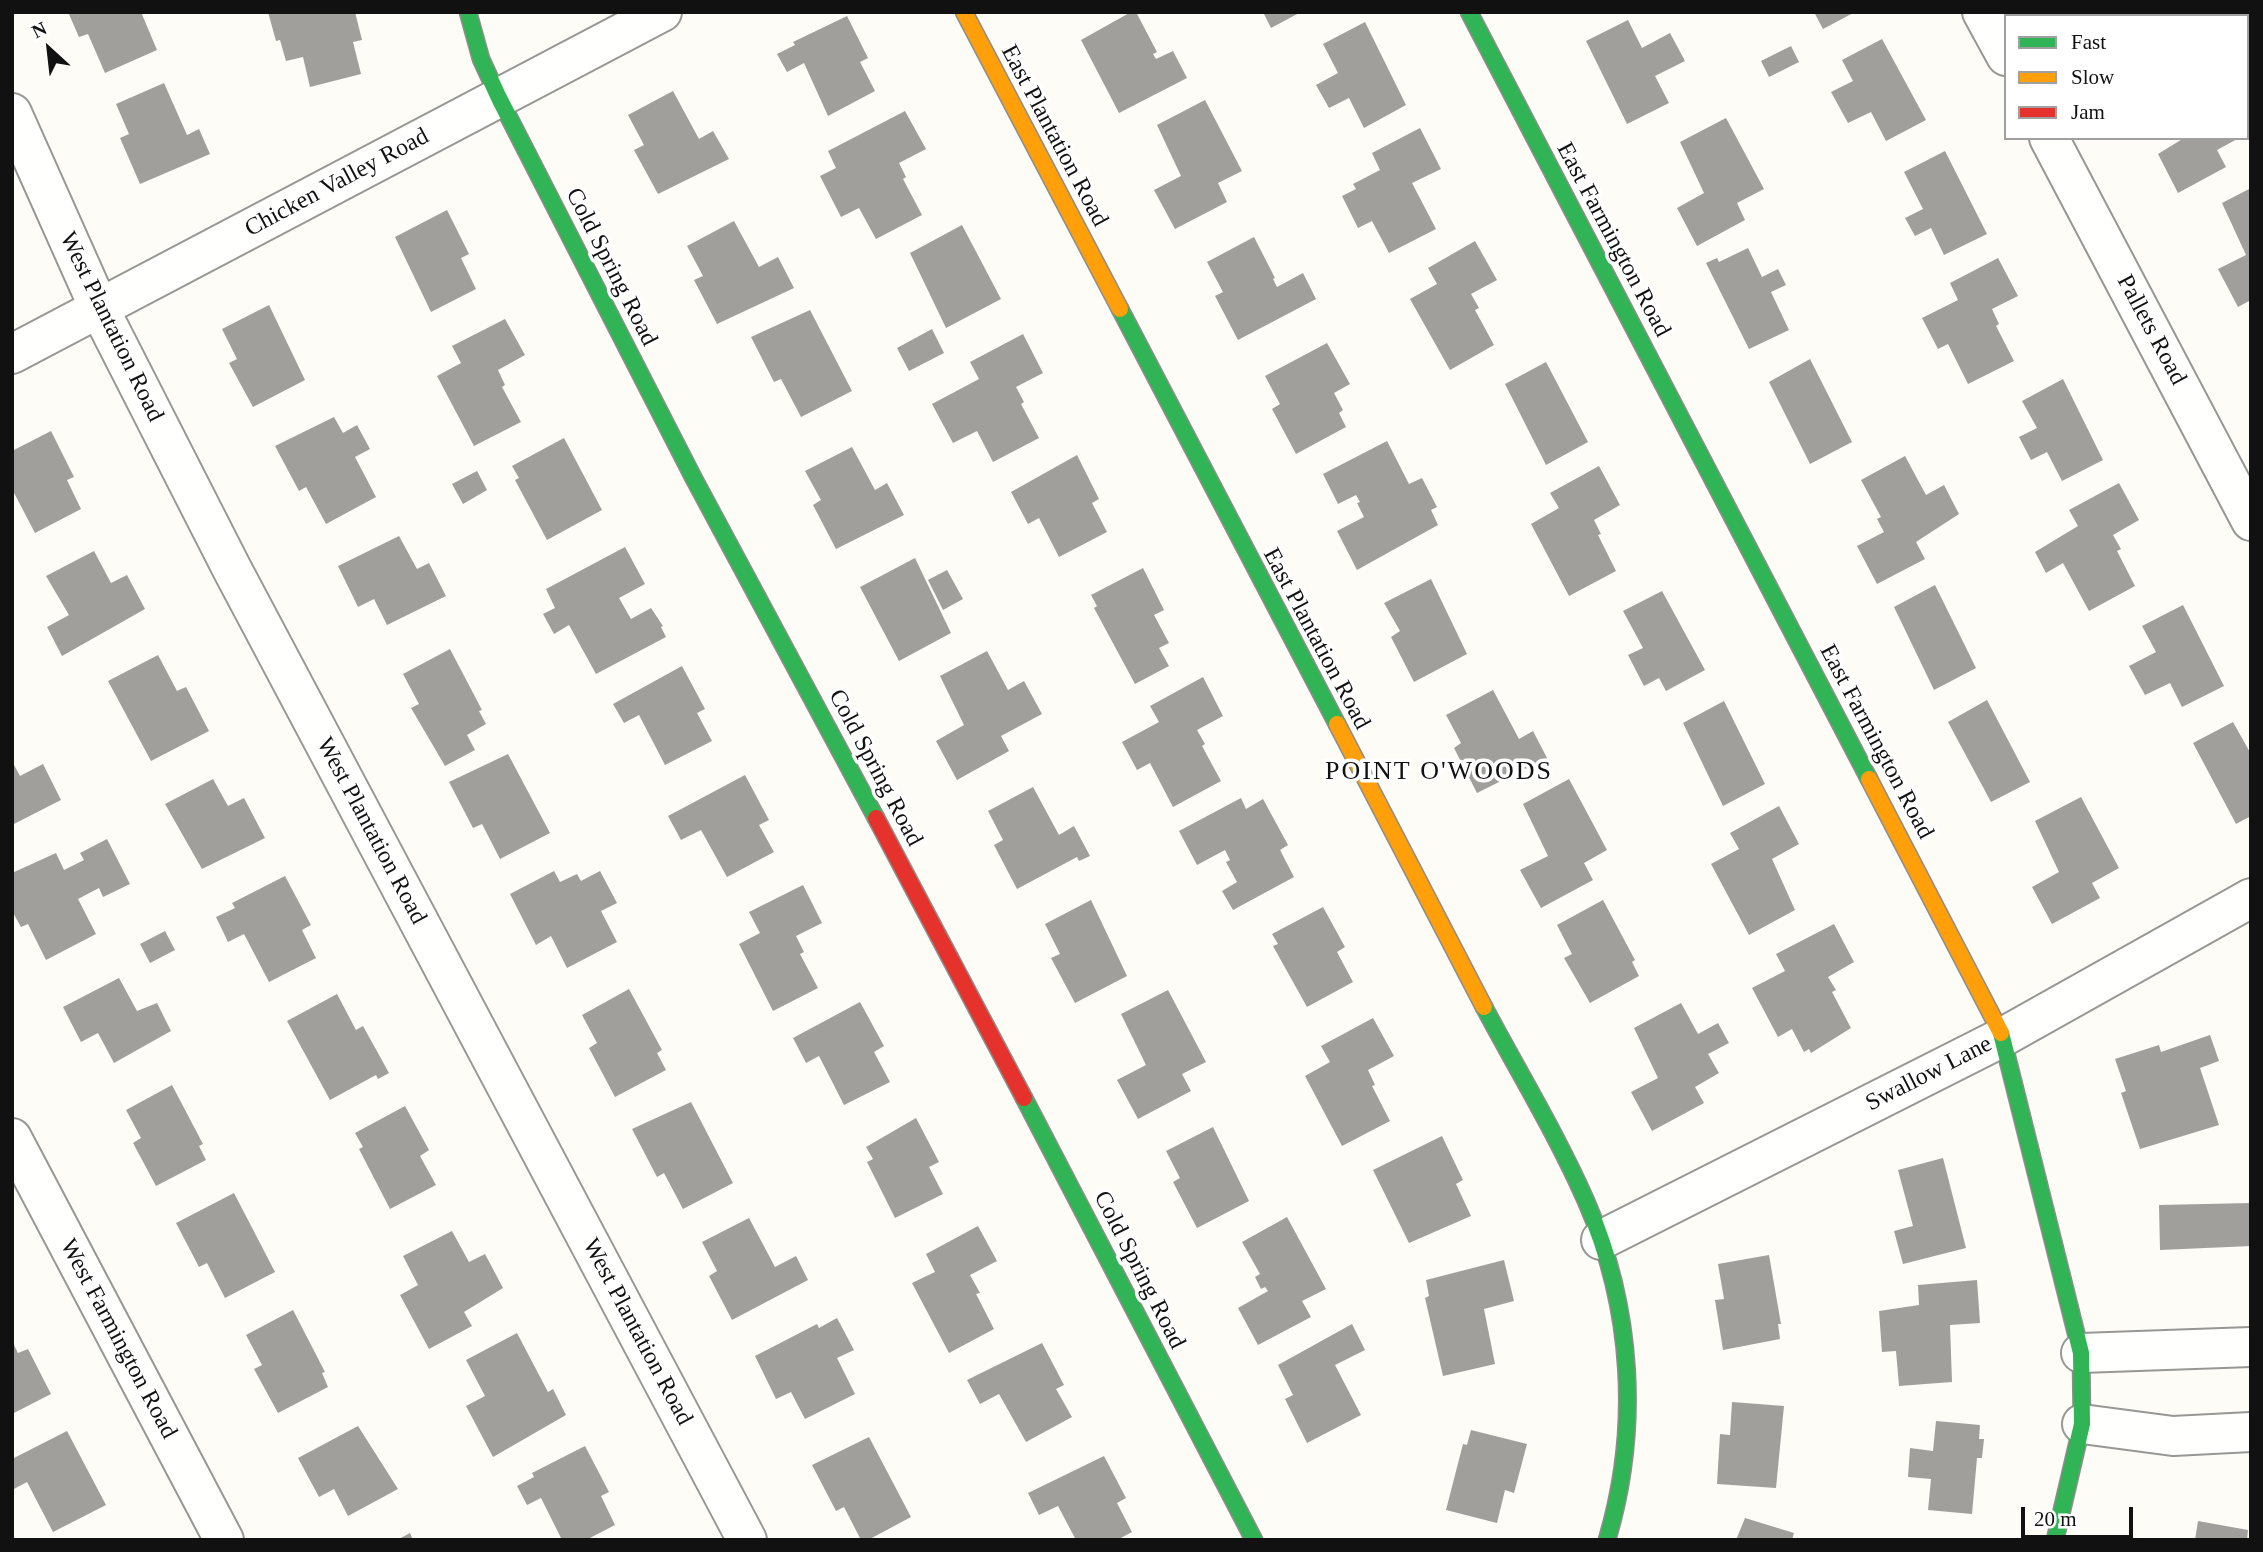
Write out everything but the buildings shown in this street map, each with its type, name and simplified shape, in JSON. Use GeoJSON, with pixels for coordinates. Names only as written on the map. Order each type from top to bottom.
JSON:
{"type":"FeatureCollection","features":[{"type":"Feature","properties":{"kind":"street","name":"Cold Spring Road"},"geometry":{"type":"LineString","coordinates":[[468,12],[481,59],[499,98],[693,477],[973,1000],[1254,1540]]}},
{"type":"Feature","properties":{"kind":"street","name":"Chicken Valley Road"},"geometry":{"type":"LineString","coordinates":[[12,354],[662,12]]}},
{"type":"Feature","properties":{"kind":"street","name":"East Plantation Road"},"geometry":{"type":"LineString","coordinates":[[964,12],[1580,1189],[1612,1275],[1625,1339],[1629,1403],[1624,1467],[1607,1540]]}},
{"type":"Feature","properties":{"kind":"street","name":"East Farmington Road"},"geometry":{"type":"LineString","coordinates":[[1469,12],[2003,1037],[2081,1353],[2082,1424],[2055,1540]]}},
{"type":"Feature","properties":{"kind":"street"},"geometry":{"type":"LineString","coordinates":[[1982,12],[2004,52]]}},
{"type":"Feature","properties":{"kind":"street","name":"West Plantation Road"},"geometry":{"type":"LineString","coordinates":[[12,113],[99,308],[232,569],[747,1540]]}},
{"type":"Feature","properties":{"kind":"street","name":"Pallets Road"},"geometry":{"type":"LineString","coordinates":[[2050,140],[2251,521]]}},
{"type":"Feature","properties":{"kind":"street","name":"Swallow Lane"},"geometry":{"type":"LineString","coordinates":[[1601,1240],[2003,1037],[2251,898]]}},
{"type":"Feature","properties":{"kind":"street","name":"West Farmington Road"},"geometry":{"type":"LineString","coordinates":[[12,1138],[224,1540]]}},
{"type":"Feature","properties":{"kind":"street"},"geometry":{"type":"LineString","coordinates":[[2081,1353],[2251,1347]]}},
{"type":"Feature","properties":{"kind":"street"},"geometry":{"type":"LineString","coordinates":[[2082,1424],[2173,1436],[2251,1432]]}},
{"type":"Feature","properties":{"kind":"traffic: fast"},"geometry":{"type":"LineString","coordinates":[[468,12],[481,59],[499,98],[693,477],[876,818]]}},
{"type":"Feature","properties":{"kind":"traffic: fast"},"geometry":{"type":"LineString","coordinates":[[1469,12],[1869,779]]}},
{"type":"Feature","properties":{"kind":"traffic: fast"},"geometry":{"type":"LineString","coordinates":[[1120,309],[1337,724]]}},
{"type":"Feature","properties":{"kind":"traffic: fast"},"geometry":{"type":"LineString","coordinates":[[1484,1007],[1575,1176],[1602,1242],[1614,1283],[1622,1326],[1627,1412],[1618,1498],[1607,1540]]}},
{"type":"Feature","properties":{"kind":"traffic: fast"},"geometry":{"type":"LineString","coordinates":[[2001,1033],[2081,1353],[2082,1424],[2055,1540]]}},
{"type":"Feature","properties":{"kind":"traffic: fast"},"geometry":{"type":"LineString","coordinates":[[1024,1098],[1254,1540]]}},
{"type":"Feature","properties":{"kind":"traffic: slow"},"geometry":{"type":"LineString","coordinates":[[964,12],[1120,309]]}},
{"type":"Feature","properties":{"kind":"traffic: slow"},"geometry":{"type":"LineString","coordinates":[[1337,724],[1484,1007]]}},
{"type":"Feature","properties":{"kind":"traffic: slow"},"geometry":{"type":"LineString","coordinates":[[1869,779],[2001,1033]]}},
{"type":"Feature","properties":{"kind":"traffic: jam"},"geometry":{"type":"LineString","coordinates":[[876,818],[1024,1098]]}},
{"type":"Feature","properties":{"kind":"district","name":"POINT O'WOODS"},"geometry":{"type":"Point","coordinates":[1439,772]}}]}
